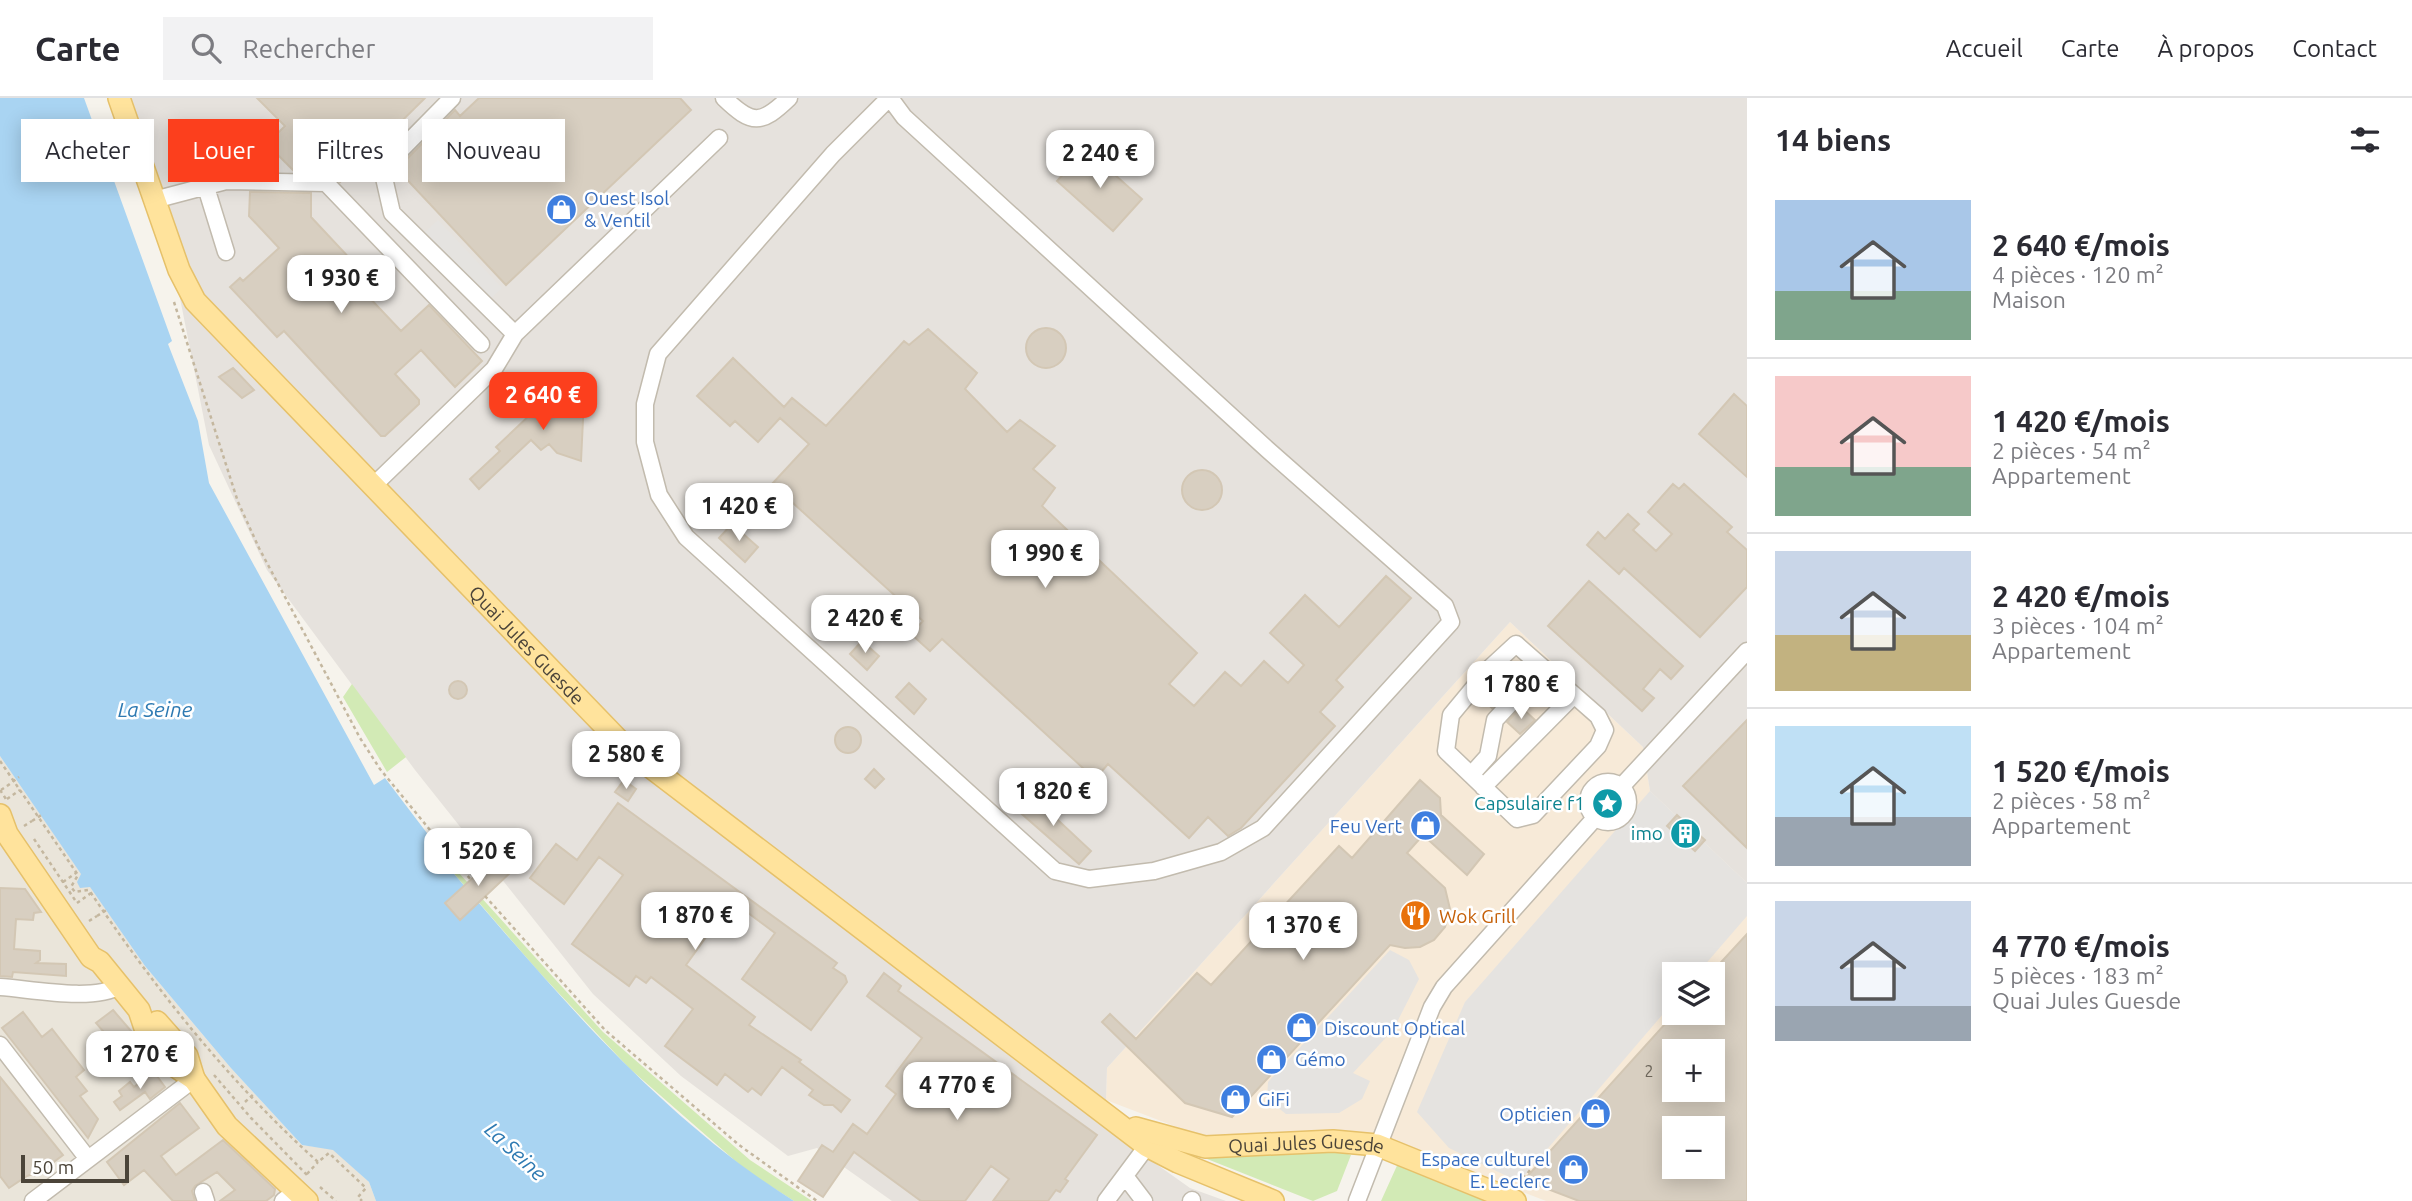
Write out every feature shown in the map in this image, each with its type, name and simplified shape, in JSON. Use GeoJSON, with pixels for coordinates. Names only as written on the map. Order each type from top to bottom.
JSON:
{"type":"FeatureCollection","features":[{"type":"Feature","properties":{"kind":"main road","name":"Quai Jules Guesde"},"geometry":{"type":"LineString","coordinates":[[119,98],[179,270],[195,301],[626,749],[1147,1146],[1178,1162],[1273,1201]]}},
{"type":"Feature","properties":{"kind":"main road"},"geometry":{"type":"LineString","coordinates":[[4,814],[7,834],[91,957],[100,962],[139,1010],[149,1012],[187,1056],[227,1126],[298,1192]]}},
{"type":"Feature","properties":{"kind":"main road"},"geometry":{"type":"LineString","coordinates":[[201,1079],[215,1097],[320,1201]]}},
{"type":"Feature","properties":{"kind":"main road","name":"Quai Jules Guesde"},"geometry":{"type":"LineString","coordinates":[[1097,1108],[1145,1132],[1205,1147],[1333,1141],[1377,1145],[1518,1191]]}},
{"type":"Feature","properties":{"kind":"street"},"geometry":{"type":"LineString","coordinates":[[452,98],[382,169],[392,213],[515,334]]}},
{"type":"Feature","properties":{"kind":"street"},"geometry":{"type":"LineString","coordinates":[[724,98],[744,117],[758,120],[773,114],[789,98]]}},
{"type":"Feature","properties":{"kind":"street"},"geometry":{"type":"LineString","coordinates":[[889,98],[904,117],[1091,288],[1445,606],[1451,622],[1263,828],[1221,852],[1154,871],[1089,879],[1055,871],[686,537],[659,495],[645,442],[645,404],[658,354],[833,154],[889,98]]}},
{"type":"Feature","properties":{"kind":"street"},"geometry":{"type":"LineString","coordinates":[[373,486],[494,369],[515,334],[719,138]]}},
{"type":"Feature","properties":{"kind":"street"},"geometry":{"type":"LineString","coordinates":[[154,200],[205,184],[226,181],[326,183],[481,344]]}},
{"type":"Feature","properties":{"kind":"street"},"geometry":{"type":"LineString","coordinates":[[205,184],[226,253]]}},
{"type":"Feature","properties":{"kind":"street"},"geometry":{"type":"LineString","coordinates":[[1516,644],[1574,695],[1598,716],[1605,730],[1598,746],[1533,816],[1517,819],[1446,751],[1451,715],[1490,668],[1516,644]]}},
{"type":"Feature","properties":{"kind":"street"},"geometry":{"type":"LineString","coordinates":[[1621,787],[1747,651]]}},
{"type":"Feature","properties":{"kind":"street"},"geometry":{"type":"LineString","coordinates":[[1471,775],[1488,756],[1495,720],[1543,668]]}},
{"type":"Feature","properties":{"kind":"street"},"geometry":{"type":"LineString","coordinates":[[1483,787],[1574,695]]}},
{"type":"Feature","properties":{"kind":"street"},"geometry":{"type":"LineString","coordinates":[[1577,770],[1593,789]]}},
{"type":"Feature","properties":{"kind":"street"},"geometry":{"type":"LineString","coordinates":[[1607,782],[1621,787],[1628,798],[1623,816],[1607,822],[1595,818],[1589,807],[1593,789],[1607,782]]}},
{"type":"Feature","properties":{"kind":"street"},"geometry":{"type":"LineString","coordinates":[[1357,1201],[1426,1017],[1444,987],[1595,818]]}},
{"type":"Feature","properties":{"kind":"street"},"geometry":{"type":"LineString","coordinates":[[0,987],[92,994],[110,992],[119,986]]}},
{"type":"Feature","properties":{"kind":"street"},"geometry":{"type":"LineString","coordinates":[[0,1045],[88,1158]]}},
{"type":"Feature","properties":{"kind":"street"},"geometry":{"type":"LineString","coordinates":[[33,1201],[88,1158],[201,1079]]}},
{"type":"Feature","properties":{"kind":"street"},"geometry":{"type":"LineString","coordinates":[[1106,1201],[1147,1146]]}},
{"type":"Feature","properties":{"kind":"street"},"geometry":{"type":"LineString","coordinates":[[1125,1176],[1144,1201]]}},
{"type":"Feature","properties":{"kind":"path"},"geometry":{"type":"LineString","coordinates":[[214,431],[238,502],[259,548],[360,738],[380,769],[471,880]]}},
{"type":"Feature","properties":{"kind":"path"},"geometry":{"type":"LineString","coordinates":[[0,761],[76,873]]}},
{"type":"Feature","properties":{"kind":"path"},"geometry":{"type":"LineString","coordinates":[[19,777],[0,790],[4,814],[24,826],[89,921],[108,909]]}},
{"type":"Feature","properties":{"kind":"path"},"geometry":{"type":"LineString","coordinates":[[4,814],[20,790]]}},
{"type":"Feature","properties":{"kind":"path"},"geometry":{"type":"LineString","coordinates":[[24,826],[43,814]]}},
{"type":"Feature","properties":{"kind":"path"},"geometry":{"type":"LineString","coordinates":[[63,882],[76,873]]}},
{"type":"Feature","properties":{"kind":"path"},"geometry":{"type":"LineString","coordinates":[[76,873],[71,887],[75,892],[88,890],[91,893],[138,960],[187,1022],[250,1096],[318,1162]]}},
{"type":"Feature","properties":{"kind":"path"},"geometry":{"type":"LineString","coordinates":[[77,903],[91,893]]}},
{"type":"Feature","properties":{"kind":"path"},"geometry":{"type":"LineString","coordinates":[[485,896],[606,1030],[739,1145],[817,1201]]}},
{"type":"Feature","properties":{"kind":"path"},"geometry":{"type":"LineString","coordinates":[[201,1079],[240,1106],[298,1192],[336,1201]]}},
{"type":"Feature","properties":{"kind":"path"},"geometry":{"type":"LineString","coordinates":[[240,1106],[255,1093]]}},
{"type":"Feature","properties":{"kind":"path"},"geometry":{"type":"LineString","coordinates":[[298,1192],[318,1162],[329,1153],[366,1188],[358,1197],[362,1201]]}},
{"type":"Feature","properties":{"kind":"path"},"geometry":{"type":"LineString","coordinates":[[1518,1191],[1531,1169],[1524,1160]]}},
{"type":"Feature","properties":{"kind":"shaded area"},"geometry":{"type":"Polygon","coordinates":[[[116,98],[1747,98],[1747,883],[1650,791],[1643,747],[1510,622],[1107,1068],[1106,1100],[1090,1117],[1190,1188],[1226,1201],[892,1201],[817,1148],[788,1156],[681,1076],[593,994],[415,770],[267,570],[209,445],[178,288],[143,182],[154,182],[154,119],[123,119],[116,98]]]}},
{"type":"Feature","properties":{"kind":"shaded area"},"geometry":{"type":"Polygon","coordinates":[[[438,220],[502,288],[489,300],[424,233],[438,220]]]}},
{"type":"Feature","properties":{"kind":"shaded area"},"geometry":{"type":"Polygon","coordinates":[[[1510,622],[1643,747],[1650,791],[1747,883],[1747,1201],[1546,1201],[1399,1144],[1203,1137],[1106,1100],[1107,1068],[1510,622]]]}},
{"type":"Feature","properties":{"kind":"shaded area"},"geometry":{"type":"Polygon","coordinates":[[[0,756],[145,966],[230,1067],[302,1145],[333,1149],[369,1182],[376,1201],[0,1201],[0,756]]]}},
{"type":"Feature","properties":{"kind":"shaded area"},"geometry":{"type":"Polygon","coordinates":[[[1650,791],[1747,883],[1747,916],[1707,962],[1662,962],[1662,1015],[1519,1182],[1449,1148],[1417,1112],[1465,1002],[1650,791]]]}},
{"type":"Feature","properties":{"kind":"shaded area"},"geometry":{"type":"Polygon","coordinates":[[[1390,950],[1409,960],[1419,979],[1393,1030],[1353,1073],[1370,1081],[1362,1099],[1339,1113],[1286,1114],[1267,1099],[1268,1082],[1390,950]]]}},
{"type":"Feature","properties":{"kind":"green space"},"geometry":{"type":"Polygon","coordinates":[[[352,684],[406,757],[387,772],[343,697],[352,684]]]}},
{"type":"Feature","properties":{"kind":"green space"},"geometry":{"type":"Polygon","coordinates":[[[449,862],[603,1032],[750,1160],[812,1201],[794,1201],[748,1172],[629,1068],[538,971],[449,868],[449,862]]]}},
{"type":"Feature","properties":{"kind":"green space"},"geometry":{"type":"Polygon","coordinates":[[[1200,1153],[1351,1155],[1337,1191],[1313,1201],[1202,1157],[1200,1153]]]}},
{"type":"Feature","properties":{"kind":"green space"},"geometry":{"type":"Polygon","coordinates":[[[1400,1159],[1498,1201],[1381,1201],[1400,1159]]]}},
{"type":"Feature","properties":{"kind":"water","name":"La Seine"},"geometry":{"type":"Polygon","coordinates":[[[0,98],[84,98],[92,119],[21,119],[21,182],[114,182],[172,341],[168,344],[198,421],[209,483],[374,785],[385,778],[449,862],[449,868],[568,1004],[652,1090],[744,1167],[794,1201],[376,1201],[369,1182],[333,1150],[302,1145],[230,1067],[145,966],[90,887],[80,888],[77,882],[81,874],[0,756],[0,98]]]}},
{"type":"Feature","properties":{"kind":"building"},"geometry":{"type":"Polygon","coordinates":[[[257,98],[425,98],[404,119],[293,119],[293,170],[279,156],[279,132],[285,126],[257,98]]]}},
{"type":"Feature","properties":{"kind":"building"},"geometry":{"type":"Polygon","coordinates":[[[479,98],[680,98],[691,110],[506,285],[408,181],[408,158],[422,144],[422,182],[565,182],[565,119],[446,119],[455,110],[460,116],[479,98]]]}},
{"type":"Feature","properties":{"kind":"building"},"geometry":{"type":"Polygon","coordinates":[[[1086,149],[1142,199],[1113,231],[1057,181],[1086,149]]]}},
{"type":"Feature","properties":{"kind":"building"},"geometry":{"type":"Polygon","coordinates":[[[250,192],[311,193],[311,217],[355,264],[346,273],[401,331],[429,305],[482,361],[455,387],[421,350],[395,374],[419,400],[419,404],[385,436],[381,436],[284,331],[277,337],[230,287],[240,278],[243,281],[279,248],[249,216],[250,192]]]}},
{"type":"Feature","properties":{"kind":"building"},"geometry":{"type":"Polygon","coordinates":[[[1046,328],[1054,329],[1060,334],[1065,340],[1065,356],[1060,362],[1054,367],[1046,368],[1038,367],[1032,362],[1027,356],[1026,348],[1027,340],[1032,334],[1038,329],[1046,328]]]}},
{"type":"Feature","properties":{"kind":"building"},"geometry":{"type":"Polygon","coordinates":[[[928,329],[977,373],[965,389],[1007,432],[1020,420],[1055,446],[1033,469],[1055,488],[1042,506],[1197,653],[1169,684],[1194,706],[1225,672],[1241,686],[1264,661],[1288,683],[1304,665],[1270,633],[1305,595],[1339,627],[1386,576],[1411,598],[1336,680],[1343,687],[1320,712],[1335,726],[1241,828],[1228,836],[1208,817],[1189,838],[1108,764],[1095,779],[942,639],[930,651],[911,634],[923,621],[772,484],[809,444],[780,418],[758,442],[735,421],[730,426],[697,396],[733,358],[784,407],[792,398],[826,426],[904,341],[909,345],[928,329]]]}},
{"type":"Feature","properties":{"kind":"building"},"geometry":{"type":"Polygon","coordinates":[[[233,368],[254,390],[242,398],[219,377],[233,368]]]}},
{"type":"Feature","properties":{"kind":"building"},"geometry":{"type":"Polygon","coordinates":[[[567,380],[584,399],[581,461],[557,453],[549,444],[541,450],[531,440],[479,489],[470,479],[500,451],[496,447],[567,380]]]}},
{"type":"Feature","properties":{"kind":"building"},"geometry":{"type":"Polygon","coordinates":[[[1734,394],[1747,406],[1747,477],[1699,434],[1734,394]]]}},
{"type":"Feature","properties":{"kind":"building"},"geometry":{"type":"Polygon","coordinates":[[[1202,470],[1210,471],[1216,476],[1221,482],[1221,498],[1216,504],[1210,509],[1202,510],[1194,509],[1188,504],[1183,498],[1182,490],[1183,482],[1188,476],[1194,471],[1202,470]]]}},
{"type":"Feature","properties":{"kind":"building"},"geometry":{"type":"Polygon","coordinates":[[[1673,484],[1679,489],[1684,484],[1732,527],[1727,532],[1747,550],[1747,587],[1700,637],[1624,568],[1619,574],[1587,545],[1598,532],[1605,539],[1628,514],[1639,524],[1633,530],[1656,551],[1672,534],[1648,512],[1673,484]]]}},
{"type":"Feature","properties":{"kind":"building"},"geometry":{"type":"Polygon","coordinates":[[[732,524],[758,547],[745,562],[719,538],[732,524]]]}},
{"type":"Feature","properties":{"kind":"building"},"geometry":{"type":"Polygon","coordinates":[[[1589,581],[1683,666],[1671,679],[1660,669],[1643,689],[1654,698],[1642,711],[1548,626],[1589,581]]]}},
{"type":"Feature","properties":{"kind":"building"},"geometry":{"type":"Polygon","coordinates":[[[862,641],[879,656],[867,670],[850,654],[862,641]]]}},
{"type":"Feature","properties":{"kind":"building"},"geometry":{"type":"Polygon","coordinates":[[[454,681],[462,681],[467,690],[465,697],[454,699],[449,694],[449,686],[454,681]]]}},
{"type":"Feature","properties":{"kind":"building"},"geometry":{"type":"Polygon","coordinates":[[[909,683],[926,699],[914,714],[896,697],[909,683]]]}},
{"type":"Feature","properties":{"kind":"building"},"geometry":{"type":"Polygon","coordinates":[[[1496,684],[1505,693],[1492,708],[1482,699],[1496,684]]]}},
{"type":"Feature","properties":{"kind":"building"},"geometry":{"type":"Polygon","coordinates":[[[1521,707],[1535,720],[1520,734],[1507,722],[1521,707]]]}},
{"type":"Feature","properties":{"kind":"building"},"geometry":{"type":"Polygon","coordinates":[[[1747,720],[1747,848],[1683,786],[1747,720]]]}},
{"type":"Feature","properties":{"kind":"building"},"geometry":{"type":"Polygon","coordinates":[[[848,727],[857,731],[861,740],[857,749],[848,753],[839,749],[835,740],[839,731],[848,727]]]}},
{"type":"Feature","properties":{"kind":"building"},"geometry":{"type":"Polygon","coordinates":[[[874,769],[884,779],[875,788],[865,779],[874,769]]]}},
{"type":"Feature","properties":{"kind":"building"},"geometry":{"type":"Polygon","coordinates":[[[624,780],[636,789],[628,801],[615,792],[624,780]]]}},
{"type":"Feature","properties":{"kind":"building"},"geometry":{"type":"Polygon","coordinates":[[[1420,780],[1440,798],[1441,815],[1484,854],[1467,875],[1423,835],[1407,853],[1445,888],[1450,909],[1445,927],[1434,940],[1420,947],[1390,945],[1232,1117],[1185,1103],[1102,1022],[1110,1014],[1136,1039],[1197,973],[1211,985],[1339,846],[1352,858],[1420,780]]]}},
{"type":"Feature","properties":{"kind":"building"},"geometry":{"type":"Polygon","coordinates":[[[1029,793],[1091,851],[1079,864],[1015,808],[1029,793]]]}},
{"type":"Feature","properties":{"kind":"building"},"geometry":{"type":"Polygon","coordinates":[[[618,803],[837,963],[833,968],[845,976],[847,982],[811,1030],[742,979],[775,933],[732,901],[686,965],[755,1017],[749,1025],[801,1060],[799,1062],[850,1100],[841,1112],[833,1105],[824,1105],[809,1095],[813,1090],[782,1067],[761,1095],[752,1088],[748,1092],[725,1074],[717,1085],[665,1046],[693,1009],[651,977],[646,983],[636,976],[629,986],[572,944],[623,875],[599,857],[564,904],[530,878],[556,844],[577,860],[618,803]]]}},
{"type":"Feature","properties":{"kind":"building","name":"imo"},"geometry":{"type":"Polygon","coordinates":[[[1677,815],[1705,840],[1695,851],[1667,826],[1677,815]]]}},
{"type":"Feature","properties":{"kind":"building"},"geometry":{"type":"Polygon","coordinates":[[[497,856],[511,872],[460,920],[445,903],[497,856]]]}},
{"type":"Feature","properties":{"kind":"building"},"geometry":{"type":"Polygon","coordinates":[[[0,888],[25,889],[41,912],[34,913],[33,920],[16,919],[14,949],[40,951],[40,960],[36,963],[66,964],[66,976],[13,972],[12,977],[0,976],[0,888]]]}},
{"type":"Feature","properties":{"kind":"building"},"geometry":{"type":"Polygon","coordinates":[[[1747,934],[1747,1201],[1579,1201],[1524,1180],[1664,1025],[1725,1025],[1725,962],[1721,962],[1747,934]]]}},
{"type":"Feature","properties":{"kind":"building"},"geometry":{"type":"Polygon","coordinates":[[[884,973],[901,986],[898,991],[1097,1135],[1065,1179],[1068,1181],[1060,1192],[1056,1190],[1048,1201],[993,1201],[1009,1179],[991,1166],[965,1201],[921,1201],[854,1152],[823,1197],[798,1181],[822,1145],[833,1152],[853,1124],[867,1134],[896,1094],[886,1086],[922,1038],[867,996],[884,973]]]}},
{"type":"Feature","properties":{"kind":"building"},"geometry":{"type":"Polygon","coordinates":[[[113,1010],[131,1031],[115,1045],[96,1023],[113,1010]]]}},
{"type":"Feature","properties":{"kind":"building"},"geometry":{"type":"Polygon","coordinates":[[[23,1012],[42,1037],[52,1029],[84,1070],[76,1077],[87,1091],[80,1096],[98,1119],[88,1138],[2,1028],[23,1012]]]}},
{"type":"Feature","properties":{"kind":"building"},"geometry":{"type":"Polygon","coordinates":[[[154,1072],[165,1087],[150,1099],[145,1092],[120,1110],[114,1102],[122,1096],[119,1091],[130,1082],[134,1087],[154,1072]]]}},
{"type":"Feature","properties":{"kind":"building"},"geometry":{"type":"Polygon","coordinates":[[[0,1077],[63,1155],[35,1176],[27,1176],[9,1188],[0,1176],[0,1077]]]}},
{"type":"Feature","properties":{"kind":"building"},"geometry":{"type":"Polygon","coordinates":[[[180,1103],[199,1128],[161,1156],[176,1175],[223,1140],[275,1189],[274,1195],[266,1201],[220,1201],[235,1190],[217,1172],[195,1186],[192,1191],[195,1201],[173,1201],[144,1170],[124,1185],[107,1162],[180,1103]]]}},
{"type":"Feature","properties":{"kind":"place","name":"Ouest Isol & Ventil"},"geometry":{"type":"Point","coordinates":[561,209]}},
{"type":"Feature","properties":{"kind":"place","name":"Capsulaire f1"},"geometry":{"type":"Point","coordinates":[1608,803]}},
{"type":"Feature","properties":{"kind":"place","name":"Feu Vert"},"geometry":{"type":"Point","coordinates":[1425,826]}},
{"type":"Feature","properties":{"kind":"place","name":"imo"},"geometry":{"type":"Point","coordinates":[1686,833]}},
{"type":"Feature","properties":{"kind":"place","name":"Wok Grill"},"geometry":{"type":"Point","coordinates":[1416,916]}},
{"type":"Feature","properties":{"kind":"place","name":"Discount Optical"},"geometry":{"type":"Point","coordinates":[1301,1028]}},
{"type":"Feature","properties":{"kind":"place","name":"Gémo"},"geometry":{"type":"Point","coordinates":[1272,1059]}},
{"type":"Feature","properties":{"kind":"place","name":"GiFi"},"geometry":{"type":"Point","coordinates":[1235,1099]}},
{"type":"Feature","properties":{"kind":"place","name":"Opticien"},"geometry":{"type":"Point","coordinates":[1595,1114]}},
{"type":"Feature","properties":{"kind":"place","name":"Espace culturel E. Leclerc"},"geometry":{"type":"Point","coordinates":[1573,1170]}}]}
